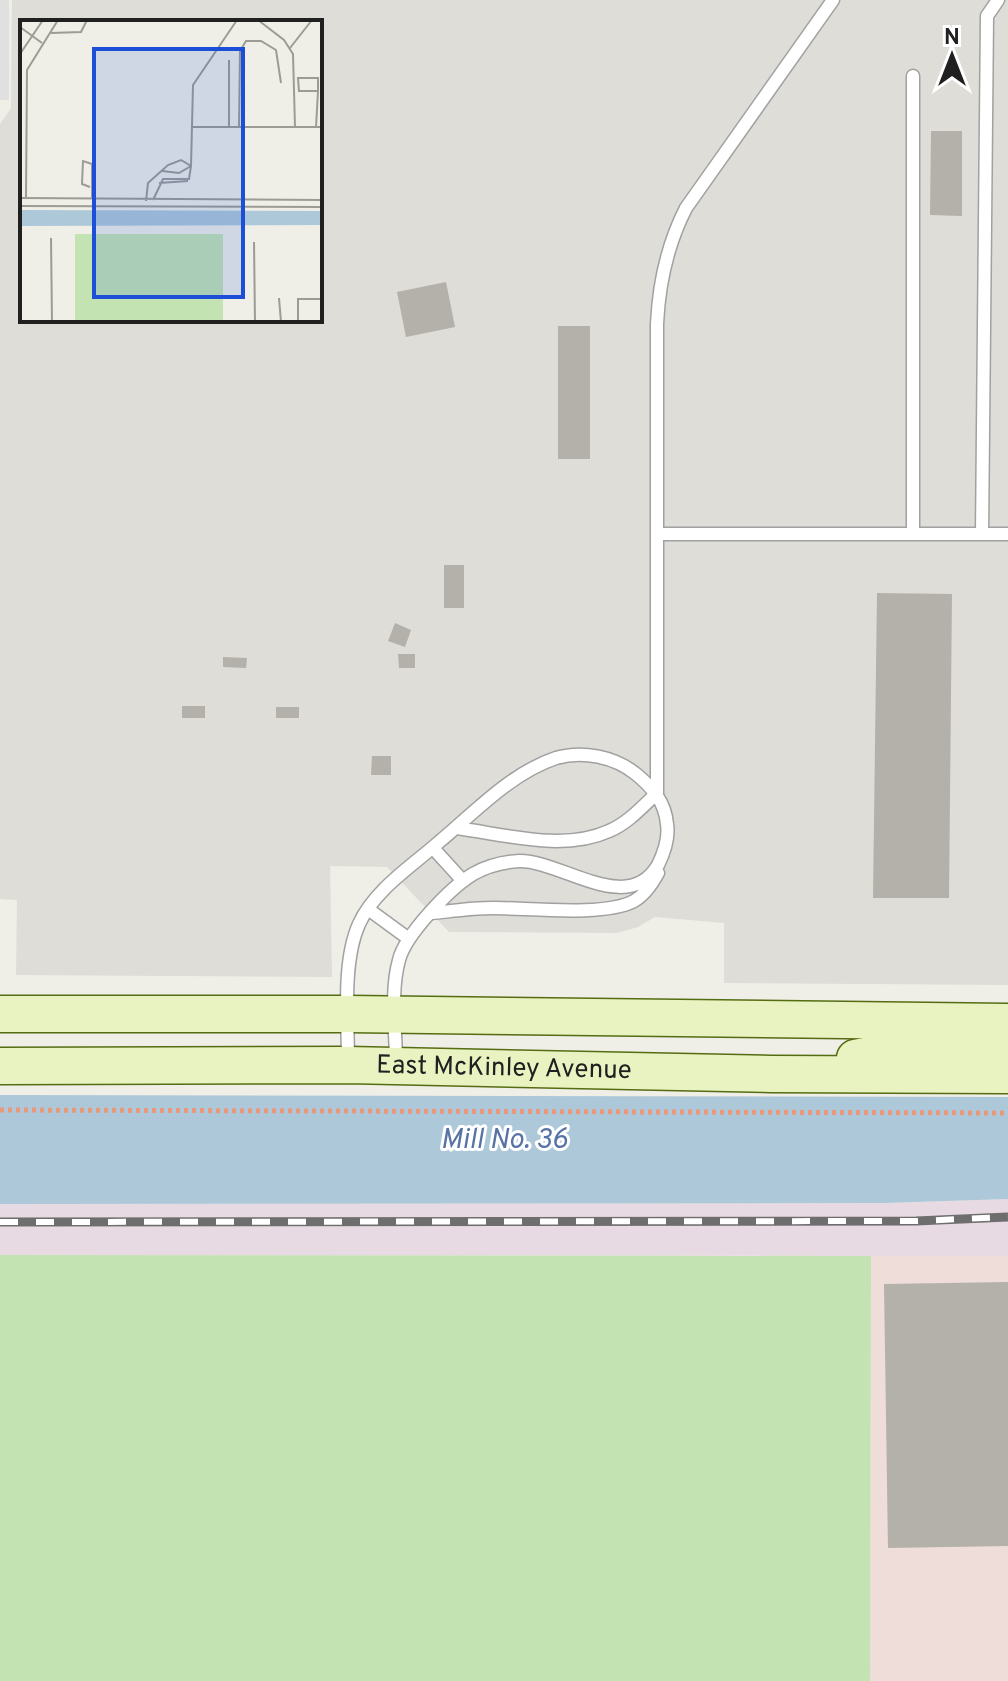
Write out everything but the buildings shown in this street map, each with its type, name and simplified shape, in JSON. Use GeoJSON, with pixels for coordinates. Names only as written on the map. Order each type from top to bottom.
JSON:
{"type":"FeatureCollection","features":[{"type":"Feature","properties":{"kind":"main road","name":"East McKinley Avenue"},"geometry":{"type":"LineString","coordinates":[[0,1014],[348,1014],[1008,1022]]}},
{"type":"Feature","properties":{"kind":"main road"},"geometry":{"type":"LineString","coordinates":[[771,1074],[912,1047],[1008,1046]]}},
{"type":"Feature","properties":{"kind":"main road","name":"East McKinley Avenue"},"geometry":{"type":"LineString","coordinates":[[0,1066],[396,1065],[771,1074],[1008,1075]]}},
{"type":"Feature","properties":{"kind":"lane"},"geometry":{"type":"LineString","coordinates":[[432,913],[489,908],[618,907],[647,891],[658,875],[668,825],[657,793],[658,297],[668,250],[686,208],[833,0]]}},
{"type":"Feature","properties":{"kind":"lane"},"geometry":{"type":"LineString","coordinates":[[982,534],[987,16],[998,0]]}},
{"type":"Feature","properties":{"kind":"lane"},"geometry":{"type":"LineString","coordinates":[[913,76],[913,534]]}},
{"type":"Feature","properties":{"kind":"lane"},"geometry":{"type":"LineString","coordinates":[[658,534],[1008,534]]}},
{"type":"Feature","properties":{"kind":"lane"},"geometry":{"type":"LineString","coordinates":[[348,1065],[350,951],[357,928],[368,909],[397,878],[497,792],[528,771],[558,758],[586,754],[612,760],[634,772],[657,793]]}},
{"type":"Feature","properties":{"kind":"lane"},"geometry":{"type":"LineString","coordinates":[[456,828],[551,840],[575,840],[610,831],[633,816],[657,793]]}},
{"type":"Feature","properties":{"kind":"lane"},"geometry":{"type":"LineString","coordinates":[[433,848],[463,881]]}},
{"type":"Feature","properties":{"kind":"lane"},"geometry":{"type":"LineString","coordinates":[[396,1065],[398,962],[409,939],[463,881],[488,867],[520,861],[609,886],[630,886],[649,877],[663,854]]}},
{"type":"Feature","properties":{"kind":"lane"},"geometry":{"type":"LineString","coordinates":[[368,909],[409,939]]}},
{"type":"Feature","properties":{"kind":"path"},"geometry":{"type":"LineString","coordinates":[[0,1110],[1008,1113]]}},
{"type":"Feature","properties":{"kind":"shaded area"},"geometry":{"type":"Polygon","coordinates":[[[0,0],[9,0],[9,100],[0,100],[0,0]]]}},
{"type":"Feature","properties":{"kind":"shaded area"},"geometry":{"type":"Polygon","coordinates":[[[12,0],[1008,0],[1008,985],[724,983],[724,923],[655,917],[638,927],[617,933],[449,932],[387,867],[330,866],[332,977],[16,975],[17,900],[0,899],[0,124],[11,108],[12,0]]]}},
{"type":"Feature","properties":{"kind":"shaded area"},"geometry":{"type":"Polygon","coordinates":[[[1008,1199],[1008,1256],[0,1255],[0,1204],[885,1203],[1008,1199]]]}},
{"type":"Feature","properties":{"kind":"shaded area"},"geometry":{"type":"Polygon","coordinates":[[[871,1256],[1008,1256],[1008,1681],[870,1681],[871,1256]]]}},
{"type":"Feature","properties":{"kind":"green space"},"geometry":{"type":"Polygon","coordinates":[[[0,1255],[871,1256],[870,1681],[0,1681],[0,1255]]]}},
{"type":"Feature","properties":{"kind":"water","name":"Mill No. 36"},"geometry":{"type":"Polygon","coordinates":[[[0,1095],[1008,1097],[1008,1199],[885,1203],[0,1204],[0,1095]]]}},
{"type":"Feature","properties":{"kind":"railway"},"geometry":{"type":"LineString","coordinates":[[0,1222],[916,1221],[1008,1217]]}}]}
